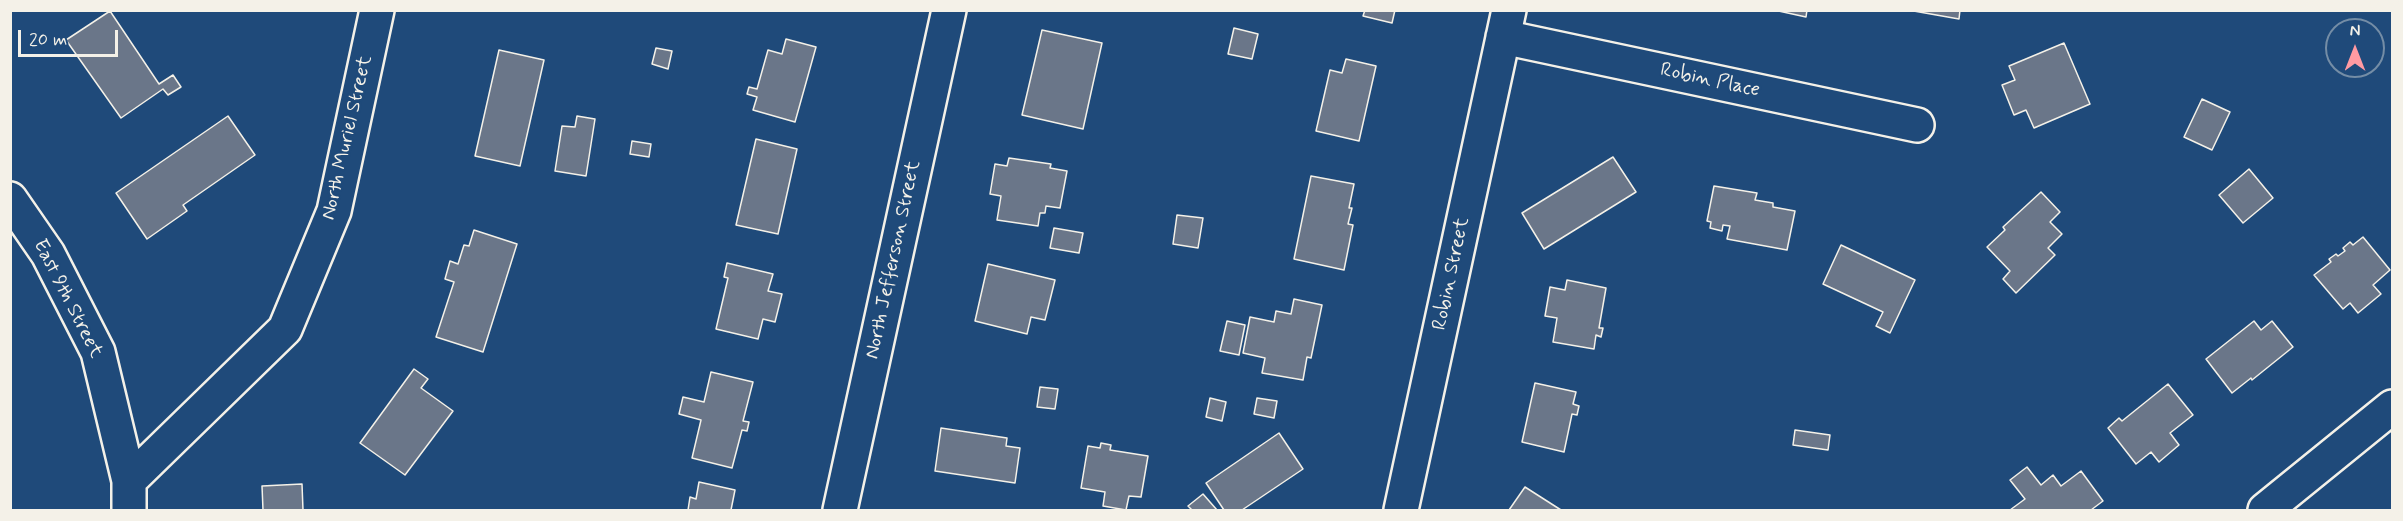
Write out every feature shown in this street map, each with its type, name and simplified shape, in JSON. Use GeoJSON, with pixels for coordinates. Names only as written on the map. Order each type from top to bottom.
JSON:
{"type":"FeatureCollection","features":[{"type":"Feature","properties":{"kind":"street","name":"North Muriel Street"},"geometry":{"type":"LineString","coordinates":[[129,496],[285,329],[334,211],[377,10]]}},
{"type":"Feature","properties":{"kind":"street","name":"North Jefferson Street"},"geometry":{"type":"LineString","coordinates":[[840,510],[948,10]]}},
{"type":"Feature","properties":{"kind":"street","name":"Robin Place"},"geometry":{"type":"LineString","coordinates":[[1506,24],[1917,125]]}},
{"type":"Feature","properties":{"kind":"street","name":"Robin Street"},"geometry":{"type":"LineString","coordinates":[[1401,510],[1506,24]]}},
{"type":"Feature","properties":{"kind":"street","name":"East 9th Street"},"geometry":{"type":"LineString","coordinates":[[10,199],[48,254],[98,352],[129,496]]}},
{"type":"Feature","properties":{"kind":"street"},"geometry":{"type":"LineString","coordinates":[[2265,510],[2392,407]]}},
{"type":"Feature","properties":{"kind":"building"},"geometry":{"type":"Polygon","coordinates":[[[1365,10],[1395,10],[1392,23],[1363,16],[1365,10]]]}},
{"type":"Feature","properties":{"kind":"building"},"geometry":{"type":"Polygon","coordinates":[[[1774,10],[1807,10],[1806,17],[1774,10]]]}},
{"type":"Feature","properties":{"kind":"building"},"geometry":{"type":"Polygon","coordinates":[[[1908,10],[1960,10],[1959,19],[1908,10]]]}},
{"type":"Feature","properties":{"kind":"building"},"geometry":{"type":"Polygon","coordinates":[[[110,11],[159,84],[173,75],[181,87],[168,95],[163,89],[121,118],[66,40],[110,11]]]}},
{"type":"Feature","properties":{"kind":"building"},"geometry":{"type":"Polygon","coordinates":[[[1234,28],[1258,34],[1252,59],[1228,54],[1234,28]]]}},
{"type":"Feature","properties":{"kind":"building"},"geometry":{"type":"Polygon","coordinates":[[[1042,30],[1102,43],[1083,129],[1022,115],[1042,30]]]}},
{"type":"Feature","properties":{"kind":"building"},"geometry":{"type":"Polygon","coordinates":[[[786,39],[816,47],[795,122],[753,110],[757,97],[747,94],[749,87],[757,89],[768,50],[782,54],[786,39]]]}},
{"type":"Feature","properties":{"kind":"building"},"geometry":{"type":"Polygon","coordinates":[[[2064,43],[2090,104],[2034,128],[2026,110],[2014,115],[2002,85],[2015,80],[2009,66],[2064,43]]]}},
{"type":"Feature","properties":{"kind":"building"},"geometry":{"type":"Polygon","coordinates":[[[656,48],[672,51],[668,69],[652,64],[656,48]]]}},
{"type":"Feature","properties":{"kind":"building"},"geometry":{"type":"Polygon","coordinates":[[[499,50],[544,60],[520,166],[475,156],[499,50]]]}},
{"type":"Feature","properties":{"kind":"building"},"geometry":{"type":"Polygon","coordinates":[[[1346,59],[1376,66],[1359,141],[1316,131],[1330,70],[1342,73],[1346,59]]]}},
{"type":"Feature","properties":{"kind":"building"},"geometry":{"type":"Polygon","coordinates":[[[2202,99],[2230,112],[2212,150],[2184,137],[2202,99]]]}},
{"type":"Feature","properties":{"kind":"building"},"geometry":{"type":"Polygon","coordinates":[[[228,116],[255,155],[183,205],[187,211],[147,239],[116,193],[228,116]]]}},
{"type":"Feature","properties":{"kind":"building"},"geometry":{"type":"Polygon","coordinates":[[[577,116],[595,119],[586,176],[555,171],[562,126],[575,127],[577,116]]]}},
{"type":"Feature","properties":{"kind":"building"},"geometry":{"type":"Polygon","coordinates":[[[756,139],[797,149],[778,234],[736,225],[756,139]]]}},
{"type":"Feature","properties":{"kind":"building"},"geometry":{"type":"Polygon","coordinates":[[[632,141],[651,144],[649,157],[630,154],[632,141]]]}},
{"type":"Feature","properties":{"kind":"building"},"geometry":{"type":"Polygon","coordinates":[[[1613,157],[1636,192],[1544,249],[1522,213],[1613,157]]]}},
{"type":"Feature","properties":{"kind":"building"},"geometry":{"type":"Polygon","coordinates":[[[1009,158],[1051,164],[1050,168],[1067,171],[1060,208],[1046,206],[1045,213],[1040,213],[1038,226],[997,220],[1001,196],[990,194],[995,164],[1007,166],[1009,158]]]}},
{"type":"Feature","properties":{"kind":"building"},"geometry":{"type":"Polygon","coordinates":[[[2249,169],[2273,198],[2243,223],[2219,195],[2249,169]]]}},
{"type":"Feature","properties":{"kind":"building"},"geometry":{"type":"Polygon","coordinates":[[[1311,176],[1354,184],[1348,224],[1353,225],[1344,270],[1294,259],[1311,176]]]}},
{"type":"Feature","properties":{"kind":"building"},"geometry":{"type":"Polygon","coordinates":[[[1714,186],[1757,193],[1755,200],[1773,203],[1773,207],[1795,211],[1787,250],[1727,239],[1730,226],[1723,225],[1722,231],[1710,228],[1711,222],[1707,221],[1714,186]]]}},
{"type":"Feature","properties":{"kind":"building"},"geometry":{"type":"Polygon","coordinates":[[[2041,192],[2060,212],[2050,222],[2062,234],[2048,248],[2055,255],[2016,293],[2003,279],[2010,271],[1987,247],[2005,230],[2003,227],[2041,192]]]}},
{"type":"Feature","properties":{"kind":"building"},"geometry":{"type":"Polygon","coordinates":[[[1177,215],[1203,218],[1198,248],[1173,244],[1177,215]]]}},
{"type":"Feature","properties":{"kind":"building"},"geometry":{"type":"Polygon","coordinates":[[[1054,228],[1083,233],[1079,253],[1050,248],[1054,228]]]}},
{"type":"Feature","properties":{"kind":"building"},"geometry":{"type":"Polygon","coordinates":[[[474,230],[517,244],[483,352],[436,337],[454,282],[445,279],[450,261],[458,264],[464,245],[469,246],[474,230]]]}},
{"type":"Feature","properties":{"kind":"building"},"geometry":{"type":"Polygon","coordinates":[[[2363,237],[2390,270],[2373,285],[2381,294],[2358,313],[2350,303],[2343,309],[2314,275],[2331,262],[2329,259],[2345,251],[2343,248],[2350,242],[2353,245],[2363,237]]]}},
{"type":"Feature","properties":{"kind":"building"},"geometry":{"type":"Polygon","coordinates":[[[1841,245],[1915,280],[1890,333],[1876,326],[1883,312],[1823,284],[1841,245]]]}},
{"type":"Feature","properties":{"kind":"building"},"geometry":{"type":"Polygon","coordinates":[[[727,263],[773,274],[768,291],[782,294],[775,322],[763,319],[758,339],[716,329],[728,278],[724,277],[727,263]]]}},
{"type":"Feature","properties":{"kind":"building"},"geometry":{"type":"Polygon","coordinates":[[[988,264],[1055,280],[1045,320],[1031,317],[1027,334],[975,321],[988,264]]]}},
{"type":"Feature","properties":{"kind":"building"},"geometry":{"type":"Polygon","coordinates":[[[1567,280],[1606,288],[1599,328],[1603,328],[1601,337],[1596,335],[1594,349],[1553,342],[1557,318],[1545,316],[1550,287],[1565,290],[1567,280]]]}},
{"type":"Feature","properties":{"kind":"building"},"geometry":{"type":"Polygon","coordinates":[[[1294,299],[1322,305],[1311,358],[1307,357],[1303,380],[1262,373],[1265,358],[1243,353],[1250,317],[1274,322],[1276,311],[1291,314],[1294,299]]]}},
{"type":"Feature","properties":{"kind":"building"},"geometry":{"type":"Polygon","coordinates":[[[1227,321],[1245,325],[1239,355],[1220,351],[1227,321]]]}},
{"type":"Feature","properties":{"kind":"building"},"geometry":{"type":"Polygon","coordinates":[[[2254,321],[2261,330],[2272,321],[2293,347],[2232,393],[2206,359],[2254,321]]]}},
{"type":"Feature","properties":{"kind":"building"},"geometry":{"type":"Polygon","coordinates":[[[414,369],[428,379],[421,388],[453,411],[405,475],[360,443],[414,369]]]}},
{"type":"Feature","properties":{"kind":"building"},"geometry":{"type":"Polygon","coordinates":[[[711,372],[753,382],[743,421],[749,422],[747,431],[742,430],[732,468],[692,458],[701,420],[679,414],[683,397],[704,402],[711,372]]]}},
{"type":"Feature","properties":{"kind":"building"},"geometry":{"type":"Polygon","coordinates":[[[1535,383],[1576,392],[1573,404],[1579,406],[1577,415],[1572,414],[1564,452],[1522,442],[1535,383]]]}},
{"type":"Feature","properties":{"kind":"building"},"geometry":{"type":"Polygon","coordinates":[[[2168,384],[2193,415],[2170,433],[2179,445],[2159,462],[2151,452],[2136,464],[2108,428],[2119,418],[2122,421],[2168,384]]]}},
{"type":"Feature","properties":{"kind":"building"},"geometry":{"type":"Polygon","coordinates":[[[1040,387],[1058,389],[1055,409],[1037,407],[1040,387]]]}},
{"type":"Feature","properties":{"kind":"building"},"geometry":{"type":"Polygon","coordinates":[[[1210,398],[1226,402],[1222,421],[1206,417],[1210,398]]]}},
{"type":"Feature","properties":{"kind":"building"},"geometry":{"type":"Polygon","coordinates":[[[1257,398],[1277,401],[1274,418],[1254,414],[1257,398]]]}},
{"type":"Feature","properties":{"kind":"building"},"geometry":{"type":"Polygon","coordinates":[[[941,428],[1007,438],[1006,446],[1020,448],[1015,483],[935,471],[941,428]]]}},
{"type":"Feature","properties":{"kind":"building"},"geometry":{"type":"Polygon","coordinates":[[[1795,430],[1830,435],[1828,450],[1793,445],[1795,430]]]}},
{"type":"Feature","properties":{"kind":"building"},"geometry":{"type":"Polygon","coordinates":[[[1279,433],[1303,469],[1242,510],[1224,510],[1206,483],[1279,433]]]}},
{"type":"Feature","properties":{"kind":"building"},"geometry":{"type":"Polygon","coordinates":[[[1101,443],[1111,445],[1110,450],[1148,456],[1141,497],[1129,496],[1126,510],[1103,506],[1105,492],[1081,488],[1088,446],[1100,448],[1101,443]]]}},
{"type":"Feature","properties":{"kind":"building"},"geometry":{"type":"Polygon","coordinates":[[[2027,467],[2041,485],[2053,475],[2061,486],[2081,471],[2103,501],[2091,510],[2010,510],[2025,499],[2010,480],[2027,467]]]}},
{"type":"Feature","properties":{"kind":"building"},"geometry":{"type":"Polygon","coordinates":[[[699,482],[735,490],[731,510],[688,510],[690,497],[696,499],[699,482]]]}},
{"type":"Feature","properties":{"kind":"building"},"geometry":{"type":"Polygon","coordinates":[[[302,484],[303,510],[263,510],[262,486],[302,484]]]}},
{"type":"Feature","properties":{"kind":"building"},"geometry":{"type":"Polygon","coordinates":[[[1525,487],[1561,510],[1509,510],[1525,487]]]}},
{"type":"Feature","properties":{"kind":"building"},"geometry":{"type":"Polygon","coordinates":[[[1203,494],[1217,510],[1192,510],[1188,506],[1203,494]]]}}]}
